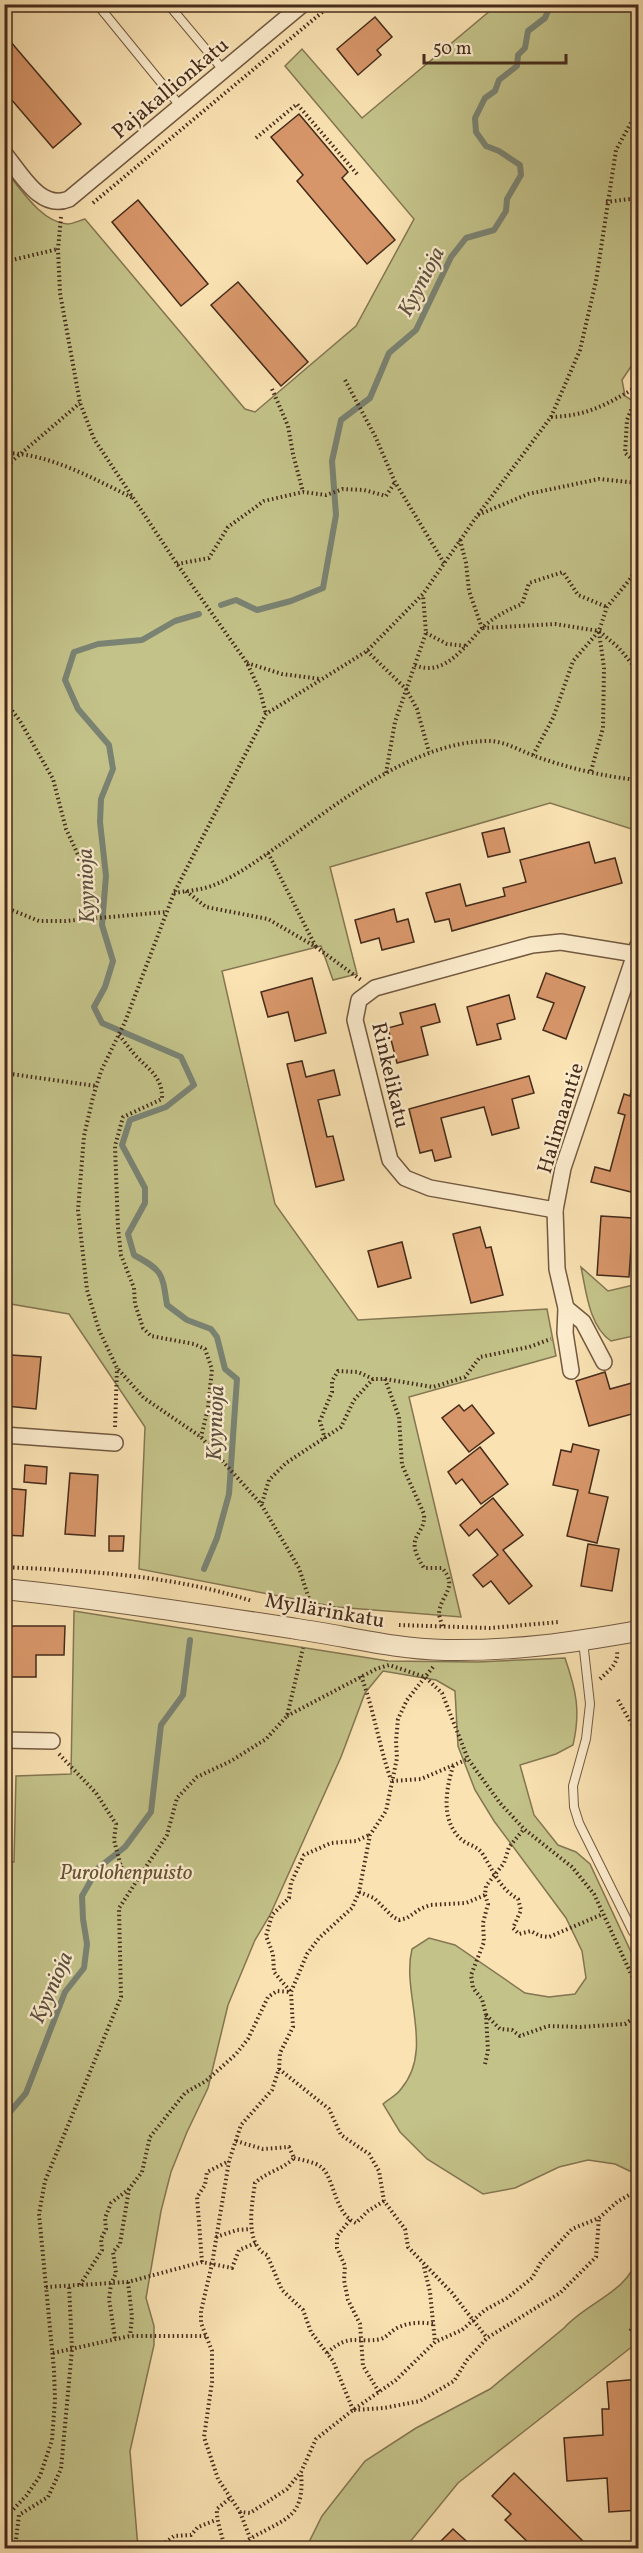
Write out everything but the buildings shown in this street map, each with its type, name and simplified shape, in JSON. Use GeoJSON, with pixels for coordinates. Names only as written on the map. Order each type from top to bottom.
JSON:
{"type":"FeatureCollection","features":[{"type":"Feature","properties":{"kind":"street","name":"Pajakallionkatu"},"geometry":{"type":"LineString","coordinates":[[62,202],[69,199],[181,107],[303,4]]}},
{"type":"Feature","properties":{"kind":"street"},"geometry":{"type":"LineString","coordinates":[[7,160],[43,197],[52,202],[62,202]]}},
{"type":"Feature","properties":{"kind":"street"},"geometry":{"type":"LineString","coordinates":[[375,988],[532,945],[561,942],[637,950]]}},
{"type":"Feature","properties":{"kind":"street","name":"Halimaantie"},"geometry":{"type":"LineString","coordinates":[[571,1371],[565,1333],[566,1308],[557,1269],[555,1210],[563,1168],[637,950]]}},
{"type":"Feature","properties":{"kind":"street","name":"Rinkelikatu"},"geometry":{"type":"LineString","coordinates":[[375,988],[359,1000],[355,1020],[390,1160],[405,1178],[430,1188],[555,1210]]}},
{"type":"Feature","properties":{"kind":"street"},"geometry":{"type":"LineString","coordinates":[[566,1308],[583,1322],[604,1362]]}},
{"type":"Feature","properties":{"kind":"street"},"geometry":{"type":"LineString","coordinates":[[4,1435],[114,1443]]}},
{"type":"Feature","properties":{"kind":"street","name":"Myllärinkatu"},"geometry":{"type":"LineString","coordinates":[[4,1589],[111,1600],[303,1630],[388,1646],[444,1650],[500,1650],[583,1641],[639,1631]]}},
{"type":"Feature","properties":{"kind":"street"},"geometry":{"type":"LineString","coordinates":[[4,1740],[52,1740]]}},
{"type":"Feature","properties":{"kind":"lane"},"geometry":{"type":"LineString","coordinates":[[98,4],[181,107]]}},
{"type":"Feature","properties":{"kind":"lane"},"geometry":{"type":"LineString","coordinates":[[168,4],[224,71]]}},
{"type":"Feature","properties":{"kind":"lane"},"geometry":{"type":"LineString","coordinates":[[583,1641],[590,1704],[586,1739],[573,1786],[574,1806],[579,1823],[633,1932]]}},
{"type":"Feature","properties":{"kind":"path"},"geometry":{"type":"LineString","coordinates":[[90,206],[332,4]]}},
{"type":"Feature","properties":{"kind":"path"},"geometry":{"type":"LineString","coordinates":[[256,138],[297,104],[357,174]]}},
{"type":"Feature","properties":{"kind":"path"},"geometry":{"type":"LineString","coordinates":[[310,1602],[299,1568],[261,1504],[243,1481],[201,1437],[144,1398],[117,1368],[99,1330],[87,1290],[78,1210],[84,1136],[96,1086],[125,1022],[174,893],[266,714],[367,651],[423,594],[477,516],[551,417],[580,350],[596,281],[606,202],[616,150],[639,110]]}},
{"type":"Feature","properties":{"kind":"path"},"geometry":{"type":"LineString","coordinates":[[606,202],[639,198]]}},
{"type":"Feature","properties":{"kind":"path"},"geometry":{"type":"LineString","coordinates":[[62,202],[58,249],[60,293],[80,403],[94,439],[177,564],[247,663],[260,691],[266,714]]}},
{"type":"Feature","properties":{"kind":"path"},"geometry":{"type":"LineString","coordinates":[[4,266],[8,261],[58,249]]}},
{"type":"Feature","properties":{"kind":"path"},"geometry":{"type":"LineString","coordinates":[[345,380],[375,436],[394,482],[444,563]]}},
{"type":"Feature","properties":{"kind":"path"},"geometry":{"type":"LineString","coordinates":[[551,417],[574,417],[602,407],[639,386]]}},
{"type":"Feature","properties":{"kind":"path"},"geometry":{"type":"LineString","coordinates":[[272,389],[288,426],[303,492]]}},
{"type":"Feature","properties":{"kind":"path"},"geometry":{"type":"LineString","coordinates":[[639,393],[627,420],[626,453],[639,464]]}},
{"type":"Feature","properties":{"kind":"path"},"geometry":{"type":"LineString","coordinates":[[4,468],[80,403]]}},
{"type":"Feature","properties":{"kind":"path"},"geometry":{"type":"LineString","coordinates":[[4,453],[22,453],[84,475],[135,499]]}},
{"type":"Feature","properties":{"kind":"path"},"geometry":{"type":"LineString","coordinates":[[477,516],[538,492],[599,479],[639,483]]}},
{"type":"Feature","properties":{"kind":"path"},"geometry":{"type":"LineString","coordinates":[[177,564],[209,558],[228,527],[264,501],[303,492],[326,495],[343,489],[364,490],[386,496],[394,482]]}},
{"type":"Feature","properties":{"kind":"path"},"geometry":{"type":"LineString","coordinates":[[460,540],[466,563],[469,591],[482,628]]}},
{"type":"Feature","properties":{"kind":"path"},"geometry":{"type":"LineString","coordinates":[[533,755],[553,718],[573,661],[599,631],[607,607],[631,578],[639,562]]}},
{"type":"Feature","properties":{"kind":"path"},"geometry":{"type":"LineString","coordinates":[[414,665],[423,669],[447,663],[468,646],[482,628],[501,614],[522,604],[529,583],[562,572],[578,595],[607,607]]}},
{"type":"Feature","properties":{"kind":"path"},"geometry":{"type":"LineString","coordinates":[[386,773],[395,722],[426,633],[423,594]]}},
{"type":"Feature","properties":{"kind":"path"},"geometry":{"type":"LineString","coordinates":[[482,628],[555,624],[599,631],[618,647],[639,671]]}},
{"type":"Feature","properties":{"kind":"path"},"geometry":{"type":"LineString","coordinates":[[591,771],[603,728],[604,668],[599,631]]}},
{"type":"Feature","properties":{"kind":"path"},"geometry":{"type":"LineString","coordinates":[[426,633],[447,644],[468,646]]}},
{"type":"Feature","properties":{"kind":"path"},"geometry":{"type":"LineString","coordinates":[[367,651],[406,690],[417,709],[429,752]]}},
{"type":"Feature","properties":{"kind":"path"},"geometry":{"type":"LineString","coordinates":[[247,663],[282,674],[322,679]]}},
{"type":"Feature","properties":{"kind":"path"},"geometry":{"type":"LineString","coordinates":[[4,699],[20,721],[53,778],[66,829],[87,874],[90,919]]}},
{"type":"Feature","properties":{"kind":"path"},"geometry":{"type":"LineString","coordinates":[[174,893],[213,886],[268,853],[340,801],[386,773],[429,752],[486,741],[509,745],[533,755],[612,777],[639,780]]}},
{"type":"Feature","properties":{"kind":"path"},"geometry":{"type":"LineString","coordinates":[[268,853],[316,948]]}},
{"type":"Feature","properties":{"kind":"path"},"geometry":{"type":"LineString","coordinates":[[186,891],[206,907],[268,919],[375,988]]}},
{"type":"Feature","properties":{"kind":"path"},"geometry":{"type":"LineString","coordinates":[[4,907],[39,921],[166,912]]}},
{"type":"Feature","properties":{"kind":"path"},"geometry":{"type":"LineString","coordinates":[[119,1035],[135,1056],[152,1070],[163,1087],[162,1099],[123,1117],[116,1146],[121,1255],[134,1288],[135,1304],[143,1328],[151,1336],[194,1344],[205,1349],[212,1369],[208,1408],[201,1437]]}},
{"type":"Feature","properties":{"kind":"path"},"geometry":{"type":"LineString","coordinates":[[4,1073],[96,1086]]}},
{"type":"Feature","properties":{"kind":"path"},"geometry":{"type":"LineString","coordinates":[[326,1439],[320,1422],[332,1392],[332,1381],[338,1371],[357,1372],[373,1379],[433,1387],[465,1377],[480,1357],[529,1347],[565,1333]]}},
{"type":"Feature","properties":{"kind":"path"},"geometry":{"type":"LineString","coordinates":[[114,1443],[117,1368]]}},
{"type":"Feature","properties":{"kind":"path"},"geometry":{"type":"LineString","coordinates":[[261,1504],[269,1480],[286,1463],[326,1439],[340,1427],[354,1400],[373,1379]]}},
{"type":"Feature","properties":{"kind":"path"},"geometry":{"type":"LineString","coordinates":[[385,1379],[399,1417],[402,1465],[424,1515],[424,1520],[414,1539],[417,1556],[424,1568],[442,1568],[448,1575],[450,1587],[439,1613],[442,1628]]}},
{"type":"Feature","properties":{"kind":"path"},"geometry":{"type":"LineString","coordinates":[[4,1568],[133,1575],[214,1589],[255,1602]]}},
{"type":"Feature","properties":{"kind":"path"},"geometry":{"type":"LineString","coordinates":[[389,1624],[458,1629],[560,1622]]}},
{"type":"Feature","properties":{"kind":"path"},"geometry":{"type":"LineString","coordinates":[[250,2538],[240,2512],[218,2479],[204,2438],[212,2382],[212,2351],[201,2323],[201,2311],[212,2264],[229,2161],[241,2125],[272,2090],[279,2069],[280,2053],[293,2027],[291,1992],[307,1953],[319,1938],[352,1908],[359,1892],[370,1835],[386,1811],[398,1758],[396,1741],[398,1719],[407,1700],[458,1629]]}},
{"type":"Feature","properties":{"kind":"path"},"geometry":{"type":"LineString","coordinates":[[287,1716],[303,1646]]}},
{"type":"Feature","properties":{"kind":"path"},"geometry":{"type":"LineString","coordinates":[[4,2519],[26,2496],[40,2476],[52,2440],[56,2400],[39,2214],[45,2181],[121,1997],[119,1908],[167,1835],[177,1798],[197,1777],[231,1761],[266,1739],[287,1716],[361,1676],[389,1665],[425,1677],[442,1693],[468,1759],[500,1803],[524,1829],[572,1867],[594,1894],[639,1989]]}},
{"type":"Feature","properties":{"kind":"path"},"geometry":{"type":"LineString","coordinates":[[361,1676],[369,1698],[380,1750],[392,1781]]}},
{"type":"Feature","properties":{"kind":"path"},"geometry":{"type":"LineString","coordinates":[[618,1700],[639,1735]]}},
{"type":"Feature","properties":{"kind":"path"},"geometry":{"type":"LineString","coordinates":[[52,1740],[62,1759],[96,1793],[116,1824],[114,1840],[121,1867],[136,1879]]}},
{"type":"Feature","properties":{"kind":"path"},"geometry":{"type":"LineString","coordinates":[[392,1781],[421,1779],[468,1759]]}},
{"type":"Feature","properties":{"kind":"path"},"geometry":{"type":"LineString","coordinates":[[453,1766],[447,1788],[447,1812],[452,1826],[462,1840],[480,1850],[494,1877],[504,1884],[509,1894],[518,1899],[521,1910],[513,1928],[519,1934],[531,1931],[540,1936],[549,1937],[603,1914]]}},
{"type":"Feature","properties":{"kind":"path"},"geometry":{"type":"LineString","coordinates":[[485,2064],[488,2050],[486,2015],[482,1999],[472,1988],[471,1976],[484,1942],[483,1923],[488,1904],[485,1895],[486,1886],[504,1863],[509,1847],[524,1829]]}},
{"type":"Feature","properties":{"kind":"path"},"geometry":{"type":"LineString","coordinates":[[291,1992],[274,1972],[273,1954],[266,1936],[272,1915],[289,1898],[291,1883],[304,1855],[330,1843],[356,1840],[370,1835]]}},
{"type":"Feature","properties":{"kind":"path"},"geometry":{"type":"LineString","coordinates":[[359,1892],[374,1898],[399,1920],[429,1905],[466,1903],[485,1895]]}},
{"type":"Feature","properties":{"kind":"path"},"geometry":{"type":"LineString","coordinates":[[80,2285],[102,2250],[101,2239],[106,2229],[105,2218],[111,2203],[129,2189],[142,2172],[150,2137],[185,2093],[206,2081],[236,2054],[248,2039],[268,1996],[277,1991],[291,1992]]}},
{"type":"Feature","properties":{"kind":"path"},"geometry":{"type":"LineString","coordinates":[[486,2015],[500,2029],[512,2030],[520,2036],[548,2026],[580,2027],[625,2024],[639,2015]]}},
{"type":"Feature","properties":{"kind":"path"},"geometry":{"type":"LineString","coordinates":[[279,2069],[329,2109],[341,2135],[369,2154],[379,2171],[384,2201],[405,2229],[408,2247],[452,2293],[487,2338]]}},
{"type":"Feature","properties":{"kind":"path"},"geometry":{"type":"LineString","coordinates":[[236,2141],[263,2149],[289,2147],[294,2158]]}},
{"type":"Feature","properties":{"kind":"path"},"geometry":{"type":"LineString","coordinates":[[294,2158],[320,2165],[326,2172],[333,2194],[350,2220],[356,2223],[384,2201]]}},
{"type":"Feature","properties":{"kind":"path"},"geometry":{"type":"LineString","coordinates":[[294,2158],[286,2166],[262,2176],[255,2183],[251,2229],[256,2243],[262,2253],[267,2256],[282,2290],[303,2310],[311,2332],[327,2353],[353,2410]]}},
{"type":"Feature","properties":{"kind":"path"},"geometry":{"type":"LineString","coordinates":[[202,2262],[197,2198],[205,2185],[207,2172],[229,2161]]}},
{"type":"Feature","properties":{"kind":"path"},"geometry":{"type":"LineString","coordinates":[[115,2338],[109,2299],[111,2284],[116,2273],[113,2252],[120,2244],[129,2189]]}},
{"type":"Feature","properties":{"kind":"path"},"geometry":{"type":"LineString","coordinates":[[240,2512],[250,2513],[286,2489],[301,2472],[316,2439],[404,2373],[435,2342],[462,2330],[532,2278],[541,2262],[572,2229],[599,2218],[617,2202],[639,2190]]}},
{"type":"Feature","properties":{"kind":"path"},"geometry":{"type":"LineString","coordinates":[[353,2410],[384,2408],[420,2401],[454,2381],[467,2360],[487,2338],[560,2293],[596,2257],[599,2218]]}},
{"type":"Feature","properties":{"kind":"path"},"geometry":{"type":"LineString","coordinates":[[350,2220],[337,2236],[337,2248],[345,2266],[344,2280],[348,2300],[360,2324],[363,2339],[363,2366],[379,2392]]}},
{"type":"Feature","properties":{"kind":"path"},"geometry":{"type":"LineString","coordinates":[[216,2237],[237,2230],[251,2229]]}},
{"type":"Feature","properties":{"kind":"path"},"geometry":{"type":"LineString","coordinates":[[46,2287],[128,2282],[202,2262],[232,2268],[239,2250],[256,2243]]}},
{"type":"Feature","properties":{"kind":"path"},"geometry":{"type":"LineString","coordinates":[[424,2266],[435,2342]]}},
{"type":"Feature","properties":{"kind":"path"},"geometry":{"type":"LineString","coordinates":[[128,2282],[132,2317],[130,2336]]}},
{"type":"Feature","properties":{"kind":"path"},"geometry":{"type":"LineString","coordinates":[[15,2548],[19,2515],[48,2497],[61,2469],[72,2349],[69,2285]]}},
{"type":"Feature","properties":{"kind":"path"},"geometry":{"type":"LineString","coordinates":[[327,2353],[337,2344],[352,2339],[382,2339],[397,2328],[418,2322],[434,2324]]}},
{"type":"Feature","properties":{"kind":"path"},"geometry":{"type":"LineString","coordinates":[[630,2331],[639,2324]]}},
{"type":"Feature","properties":{"kind":"path"},"geometry":{"type":"LineString","coordinates":[[53,2353],[130,2336],[207,2336]]}},
{"type":"Feature","properties":{"kind":"path"},"geometry":{"type":"LineString","coordinates":[[238,2548],[250,2538],[285,2520],[296,2509],[303,2494],[301,2472]]}},
{"type":"Feature","properties":{"kind":"path"},"geometry":{"type":"LineString","coordinates":[[224,2548],[222,2531],[216,2520],[217,2509],[230,2498]]}},
{"type":"Feature","properties":{"kind":"path"},"geometry":{"type":"LineString","coordinates":[[158,2548],[174,2536],[191,2535],[198,2527],[216,2520]]}},
{"type":"Feature","properties":{"kind":"green space"},"geometry":{"type":"Polygon","coordinates":[[[497,5],[638,5],[638,356],[622,380],[625,396],[638,404],[638,831],[550,803],[330,867],[357,974],[333,980],[321,946],[222,971],[275,1204],[358,1320],[547,1309],[556,1356],[409,1397],[461,1617],[336,1607],[139,1569],[145,1427],[69,1314],[5,1303],[4,169],[31,202],[48,217],[67,224],[85,219],[245,409],[255,412],[356,326],[414,219],[285,66],[302,49],[362,118],[497,5]]]}},
{"type":"Feature","properties":{"kind":"green space"},"geometry":{"type":"Polygon","coordinates":[[[581,1267],[608,1291],[638,1284],[638,1335],[611,1341],[604,1334],[593,1317],[581,1267]]]}},
{"type":"Feature","properties":{"kind":"green space","name":"Purolohenpuisto"},"geometry":{"type":"Polygon","coordinates":[[[74,1611],[388,1661],[477,1662],[565,1658],[572,1680],[577,1711],[573,1745],[556,1754],[520,1765],[534,1815],[558,1845],[576,1852],[590,1864],[638,1967],[638,2175],[615,2164],[588,2160],[559,2167],[515,2188],[483,2194],[427,2159],[400,2132],[383,2104],[401,2089],[411,2073],[416,2056],[417,2039],[410,1966],[412,1949],[429,1938],[455,1945],[525,1993],[549,1997],[575,1994],[586,1978],[582,1951],[566,1918],[494,1821],[475,1790],[458,1746],[455,1691],[436,1680],[383,1671],[365,1693],[341,1757],[270,1915],[255,1940],[228,2005],[208,2088],[171,2172],[161,2211],[146,2298],[154,2326],[154,2345],[130,2451],[138,2548],[5,2548],[5,1862],[14,1862],[16,1776],[71,1774],[74,1611]]]}},
{"type":"Feature","properties":{"kind":"green space"},"geometry":{"type":"Polygon","coordinates":[[[638,2256],[638,2342],[458,2483],[405,2548],[306,2548],[322,2516],[365,2461],[416,2428],[490,2389],[573,2319],[617,2288],[626,2279],[638,2256]]]}},
{"type":"Feature","properties":{"kind":"waterway","name":"Kyynioja"},"geometry":{"type":"LineString","coordinates":[[221,605],[236,600],[257,610],[291,601],[323,588],[336,515],[332,461],[341,420],[370,398],[389,353],[416,330],[451,257],[466,238],[494,230],[506,211],[507,199],[521,175],[520,165],[499,151],[486,146],[476,132],[475,118],[485,98],[495,91],[499,80],[517,66],[518,55],[525,48],[528,31],[545,18],[551,4]]}},
{"type":"Feature","properties":{"kind":"waterway","name":"Kyynioja"},"geometry":{"type":"LineString","coordinates":[[199,614],[175,621],[142,640],[98,644],[74,652],[65,680],[78,709],[109,745],[113,769],[101,799],[100,822],[106,876],[102,925],[113,961],[105,987],[94,1007],[102,1023],[181,1057],[194,1085],[166,1107],[130,1120],[122,1145],[145,1188],[145,1203],[128,1234],[134,1255],[151,1265],[160,1274],[167,1305],[187,1320],[211,1329],[217,1337],[225,1369],[237,1379],[229,1494],[217,1538],[204,1569]]}},
{"type":"Feature","properties":{"kind":"waterway","name":"Kyynioja"},"geometry":{"type":"LineString","coordinates":[[4,2119],[26,2093],[65,1992],[84,1968],[87,1944],[82,1896],[98,1868],[125,1847],[151,1812],[161,1725],[183,1695],[190,1640]]}}]}
